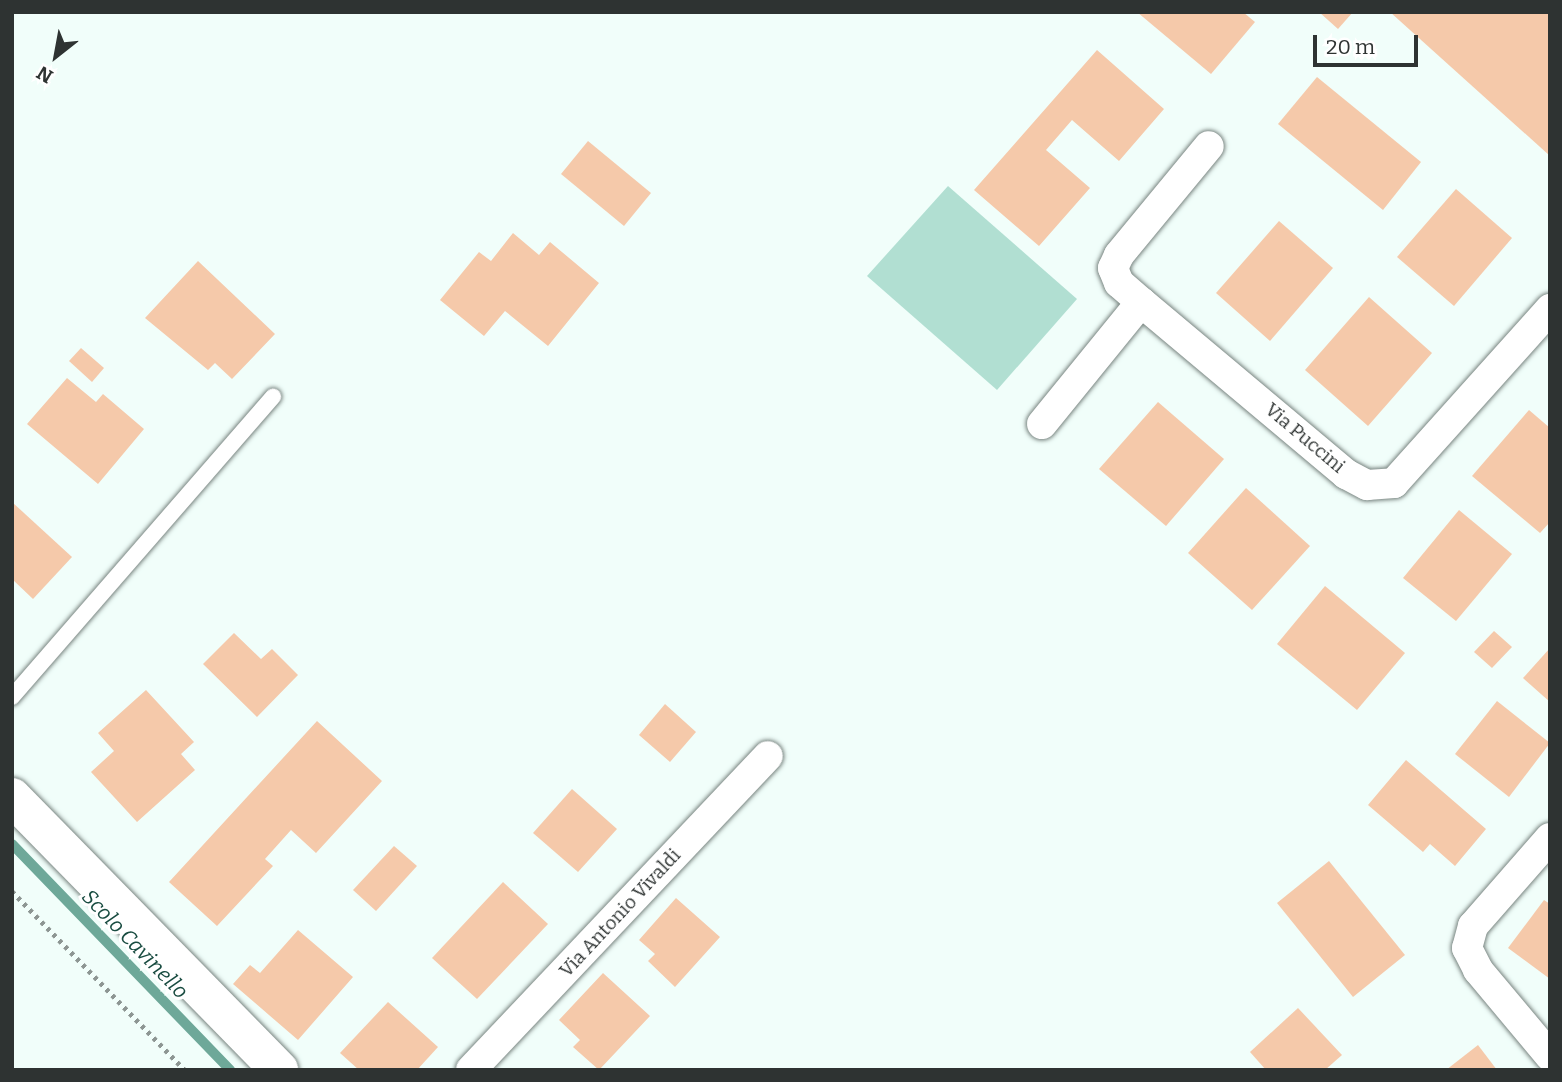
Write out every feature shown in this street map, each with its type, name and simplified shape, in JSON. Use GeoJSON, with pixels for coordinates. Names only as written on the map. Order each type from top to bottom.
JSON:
{"type":"FeatureCollection","features":[{"type":"Feature","properties":{"kind":"street","name":"Via Puccini"},"geometry":{"type":"LineString","coordinates":[[1209,146],[1119,255],[1113,268],[1119,283],[1367,485],[1394,483],[1414,467],[1550,309]]}},
{"type":"Feature","properties":{"kind":"street"},"geometry":{"type":"LineString","coordinates":[[1042,424],[1141,302]]}},
{"type":"Feature","properties":{"kind":"street","name":"Via Antonio Vivaldi"},"geometry":{"type":"LineString","coordinates":[[471,1070],[768,756]]}},
{"type":"Feature","properties":{"kind":"street"},"geometry":{"type":"LineString","coordinates":[[12,797],[279,1070]]}},
{"type":"Feature","properties":{"kind":"street"},"geometry":{"type":"LineString","coordinates":[[1550,838],[1474,926],[1467,948],[1550,1056]]}},
{"type":"Feature","properties":{"kind":"lane"},"geometry":{"type":"LineString","coordinates":[[12,697],[273,397]]}},
{"type":"Feature","properties":{"kind":"path"},"geometry":{"type":"LineString","coordinates":[[12,891],[185,1070]]}},
{"type":"Feature","properties":{"kind":"green space"},"geometry":{"type":"Polygon","coordinates":[[[948,186],[1077,299],[997,390],[867,276],[948,186]]]}},
{"type":"Feature","properties":{"kind":"building"},"geometry":{"type":"Polygon","coordinates":[[[1137,12],[1243,12],[1255,22],[1211,74],[1137,12]]]}},
{"type":"Feature","properties":{"kind":"building"},"geometry":{"type":"Polygon","coordinates":[[[1319,12],[1353,12],[1338,29],[1319,12]]]}},
{"type":"Feature","properties":{"kind":"building"},"geometry":{"type":"Polygon","coordinates":[[[1390,12],[1550,12],[1550,156],[1390,12]]]}},
{"type":"Feature","properties":{"kind":"building"},"geometry":{"type":"Polygon","coordinates":[[[1097,50],[1164,109],[1119,161],[1072,120],[1046,150],[1090,188],[1039,246],[974,190],[1097,50]]]}},
{"type":"Feature","properties":{"kind":"building"},"geometry":{"type":"Polygon","coordinates":[[[1317,77],[1421,162],[1383,210],[1278,124],[1317,77]]]}},
{"type":"Feature","properties":{"kind":"building"},"geometry":{"type":"Polygon","coordinates":[[[588,141],[651,193],[624,226],[561,174],[588,141]]]}},
{"type":"Feature","properties":{"kind":"building"},"geometry":{"type":"Polygon","coordinates":[[[1456,189],[1512,238],[1454,306],[1397,257],[1456,189]]]}},
{"type":"Feature","properties":{"kind":"building"},"geometry":{"type":"Polygon","coordinates":[[[1279,221],[1333,268],[1270,341],[1216,293],[1279,221]]]}},
{"type":"Feature","properties":{"kind":"building"},"geometry":{"type":"Polygon","coordinates":[[[513,233],[539,255],[550,242],[599,283],[548,346],[505,311],[484,336],[440,300],[479,252],[491,261],[513,233]]]}},
{"type":"Feature","properties":{"kind":"building"},"geometry":{"type":"Polygon","coordinates":[[[198,261],[275,334],[232,379],[215,363],[208,370],[145,318],[198,261]]]}},
{"type":"Feature","properties":{"kind":"building"},"geometry":{"type":"Polygon","coordinates":[[[1369,297],[1432,353],[1368,426],[1305,370],[1369,297]]]}},
{"type":"Feature","properties":{"kind":"building"},"geometry":{"type":"Polygon","coordinates":[[[81,348],[104,368],[92,382],[69,361],[81,348]]]}},
{"type":"Feature","properties":{"kind":"building"},"geometry":{"type":"Polygon","coordinates":[[[67,378],[96,402],[103,394],[144,429],[98,484],[27,424],[67,378]]]}},
{"type":"Feature","properties":{"kind":"building"},"geometry":{"type":"Polygon","coordinates":[[[1158,402],[1224,459],[1166,526],[1099,469],[1158,402]]]}},
{"type":"Feature","properties":{"kind":"building"},"geometry":{"type":"Polygon","coordinates":[[[1529,410],[1550,428],[1550,522],[1540,533],[1472,476],[1529,410]]]}},
{"type":"Feature","properties":{"kind":"building"},"geometry":{"type":"Polygon","coordinates":[[[1246,488],[1310,546],[1252,610],[1188,553],[1246,488]]]}},
{"type":"Feature","properties":{"kind":"building"},"geometry":{"type":"Polygon","coordinates":[[[12,502],[72,557],[33,599],[12,579],[12,502]]]}},
{"type":"Feature","properties":{"kind":"building"},"geometry":{"type":"Polygon","coordinates":[[[1459,510],[1512,554],[1456,621],[1403,578],[1459,510]]]}},
{"type":"Feature","properties":{"kind":"building"},"geometry":{"type":"Polygon","coordinates":[[[1325,586],[1405,653],[1357,710],[1277,644],[1325,586]]]}},
{"type":"Feature","properties":{"kind":"building"},"geometry":{"type":"Polygon","coordinates":[[[1494,631],[1512,647],[1492,668],[1474,652],[1494,631]]]}},
{"type":"Feature","properties":{"kind":"building"},"geometry":{"type":"Polygon","coordinates":[[[234,633],[261,659],[272,649],[298,675],[257,717],[203,664],[234,633]]]}},
{"type":"Feature","properties":{"kind":"building"},"geometry":{"type":"Polygon","coordinates":[[[1550,648],[1550,702],[1523,678],[1550,648]]]}},
{"type":"Feature","properties":{"kind":"building"},"geometry":{"type":"Polygon","coordinates":[[[146,690],[194,742],[181,754],[195,770],[137,822],[91,772],[114,751],[98,733],[146,690]]]}},
{"type":"Feature","properties":{"kind":"building"},"geometry":{"type":"Polygon","coordinates":[[[1497,701],[1550,743],[1509,797],[1455,754],[1497,701]]]}},
{"type":"Feature","properties":{"kind":"building"},"geometry":{"type":"Polygon","coordinates":[[[665,704],[696,732],[670,762],[639,735],[665,704]]]}},
{"type":"Feature","properties":{"kind":"building"},"geometry":{"type":"Polygon","coordinates":[[[317,721],[382,781],[316,853],[291,830],[265,859],[273,866],[217,926],[169,882],[317,721]]]}},
{"type":"Feature","properties":{"kind":"building"},"geometry":{"type":"Polygon","coordinates":[[[1406,760],[1486,829],[1455,866],[1430,844],[1423,852],[1368,805],[1406,760]]]}},
{"type":"Feature","properties":{"kind":"building"},"geometry":{"type":"Polygon","coordinates":[[[572,789],[617,829],[578,872],[533,833],[572,789]]]}},
{"type":"Feature","properties":{"kind":"building"},"geometry":{"type":"Polygon","coordinates":[[[394,846],[417,866],[376,911],[353,890],[394,846]]]}},
{"type":"Feature","properties":{"kind":"building"},"geometry":{"type":"Polygon","coordinates":[[[1329,861],[1405,955],[1353,997],[1277,903],[1329,861]]]}},
{"type":"Feature","properties":{"kind":"building"},"geometry":{"type":"Polygon","coordinates":[[[503,882],[548,924],[477,999],[432,958],[503,882]]]}},
{"type":"Feature","properties":{"kind":"building"},"geometry":{"type":"Polygon","coordinates":[[[676,898],[720,937],[675,987],[648,961],[655,954],[639,940],[676,898]]]}},
{"type":"Feature","properties":{"kind":"building"},"geometry":{"type":"Polygon","coordinates":[[[1544,900],[1550,904],[1550,979],[1508,948],[1544,900]]]}},
{"type":"Feature","properties":{"kind":"building"},"geometry":{"type":"Polygon","coordinates":[[[298,930],[353,977],[298,1040],[233,984],[250,965],[260,973],[298,930]]]}},
{"type":"Feature","properties":{"kind":"building"},"geometry":{"type":"Polygon","coordinates":[[[603,973],[650,1016],[599,1070],[573,1047],[580,1040],[559,1020],[603,973]]]}},
{"type":"Feature","properties":{"kind":"building"},"geometry":{"type":"Polygon","coordinates":[[[388,1002],[438,1047],[417,1070],[359,1070],[340,1053],[388,1002]]]}},
{"type":"Feature","properties":{"kind":"building"},"geometry":{"type":"Polygon","coordinates":[[[1298,1008],[1342,1055],[1325,1070],[1266,1070],[1250,1052],[1298,1008]]]}},
{"type":"Feature","properties":{"kind":"building"},"geometry":{"type":"Polygon","coordinates":[[[1478,1045],[1497,1070],[1446,1070],[1478,1045]]]}},
{"type":"Feature","properties":{"kind":"waterway","name":"Scolo Cavinello"},"geometry":{"type":"LineString","coordinates":[[12,844],[230,1070]]}}]}
